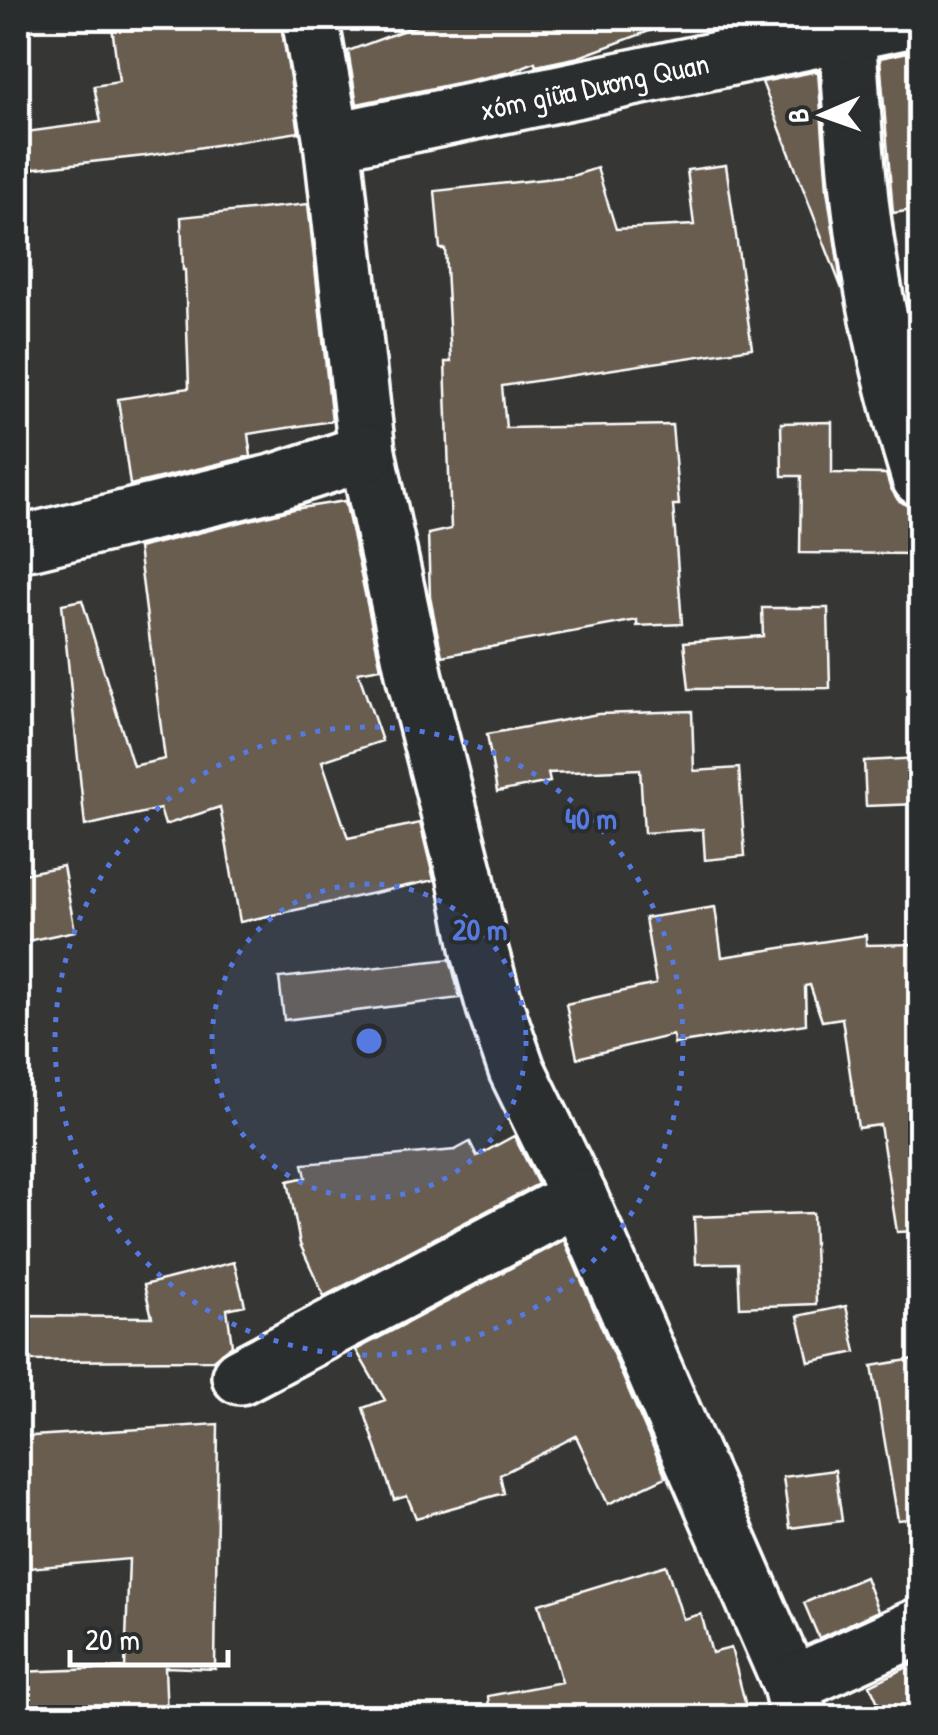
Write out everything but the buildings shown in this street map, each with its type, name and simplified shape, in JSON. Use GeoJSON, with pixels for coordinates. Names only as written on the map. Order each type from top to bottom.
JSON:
{"type":"FeatureCollection","features":[{"type":"Feature","properties":{"kind":"street"},"geometry":{"type":"LineString","coordinates":[[310,18],[332,141],[367,452],[415,678],[485,970],[517,1070],[578,1196],[795,1701],[920,1626]]}},
{"type":"Feature","properties":{"kind":"street","name":"xóm giữa Dương Quan"},"geometry":{"type":"LineString","coordinates":[[332,141],[916,18]]}},
{"type":"Feature","properties":{"kind":"street"},"geometry":{"type":"LineString","coordinates":[[846,31],[860,204],[870,267],[905,428],[920,478]]}},
{"type":"Feature","properties":{"kind":"street"},"geometry":{"type":"LineString","coordinates":[[18,543],[276,482],[367,452]]}},
{"type":"Feature","properties":{"kind":"street"},"geometry":{"type":"LineString","coordinates":[[240,1376],[578,1196]]}}]}
